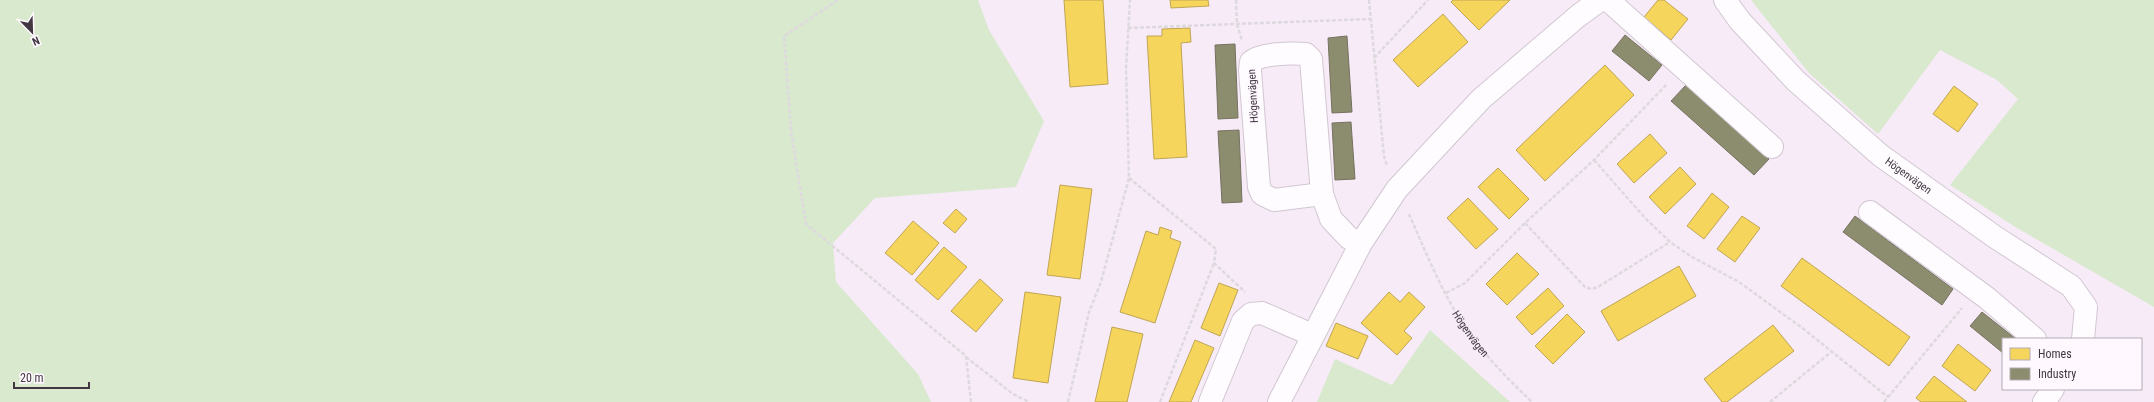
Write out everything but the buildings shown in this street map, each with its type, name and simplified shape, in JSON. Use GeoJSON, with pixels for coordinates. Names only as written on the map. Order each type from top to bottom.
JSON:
{"type":"FeatureCollection","features":[{"type":"Feature","properties":{"kind":"street"},"geometry":{"type":"LineString","coordinates":[[1279,402],[1312,335],[1361,243],[1397,189],[1481,99],[1578,16],[1600,0]]}},
{"type":"Feature","properties":{"kind":"street"},"geometry":{"type":"LineString","coordinates":[[1608,0],[1772,147]]}},
{"type":"Feature","properties":{"kind":"street","name":"Högenvägen"},"geometry":{"type":"LineString","coordinates":[[1725,0],[1740,21],[1785,70],[1880,155],[1995,237],[2071,286],[2086,307],[2082,338]]}},
{"type":"Feature","properties":{"kind":"street","name":"Högenvägen"},"geometry":{"type":"LineString","coordinates":[[1322,194],[1274,200],[1262,194],[1259,187],[1250,70],[1252,62],[1260,56],[1298,53],[1306,54],[1310,59],[1322,194],[1331,219],[1349,238],[1361,243]]}},
{"type":"Feature","properties":{"kind":"street"},"geometry":{"type":"LineString","coordinates":[[1870,212],[1976,290],[2034,338]]}},
{"type":"Feature","properties":{"kind":"street"},"geometry":{"type":"LineString","coordinates":[[1210,402],[1243,321],[1251,314],[1262,313],[1312,335]]}},
{"type":"Feature","properties":{"kind":"street"},"geometry":{"type":"LineString","coordinates":[[2044,402],[2052,390]]}},
{"type":"Feature","properties":{"kind":"path"},"geometry":{"type":"LineString","coordinates":[[838,0],[784,36],[791,131],[806,224],[1013,394],[1029,402]]}},
{"type":"Feature","properties":{"kind":"path"},"geometry":{"type":"LineString","coordinates":[[1068,402],[1089,312],[1102,282],[1129,178],[1126,68],[1130,0]]}},
{"type":"Feature","properties":{"kind":"path"},"geometry":{"type":"LineString","coordinates":[[1236,0],[1238,24],[1244,48],[1252,62]]}},
{"type":"Feature","properties":{"kind":"path","name":"Högenvägen"},"geometry":{"type":"LineString","coordinates":[[1369,0],[1384,156],[1397,189],[1446,293],[1470,334],[1488,357],[1532,402]]}},
{"type":"Feature","properties":{"kind":"path"},"geometry":{"type":"LineString","coordinates":[[1374,58],[1428,0]]}},
{"type":"Feature","properties":{"kind":"path"},"geometry":{"type":"LineString","coordinates":[[1128,28],[1370,18]]}},
{"type":"Feature","properties":{"kind":"path"},"geometry":{"type":"LineString","coordinates":[[1446,293],[1466,283],[1525,223],[1594,160],[1684,67]]}},
{"type":"Feature","properties":{"kind":"path"},"geometry":{"type":"LineString","coordinates":[[1594,160],[1646,219],[1670,242],[1692,257],[1739,282],[1888,397]]}},
{"type":"Feature","properties":{"kind":"path"},"geometry":{"type":"LineString","coordinates":[[1129,178],[1216,248],[1214,263],[1160,402]]}},
{"type":"Feature","properties":{"kind":"path"},"geometry":{"type":"LineString","coordinates":[[1525,223],[1584,287],[1591,289],[1598,288],[1670,242]]}},
{"type":"Feature","properties":{"kind":"path"},"geometry":{"type":"LineString","coordinates":[[1214,263],[1236,283],[1248,297],[1251,314]]}},
{"type":"Feature","properties":{"kind":"path"},"geometry":{"type":"LineString","coordinates":[[1884,402],[1976,290]]}},
{"type":"Feature","properties":{"kind":"path"},"geometry":{"type":"LineString","coordinates":[[1770,402],[1831,352]]}},
{"type":"Feature","properties":{"kind":"path"},"geometry":{"type":"LineString","coordinates":[[966,356],[971,402]]}},
{"type":"Feature","properties":{"kind":"green space"},"geometry":{"type":"Polygon","coordinates":[[[0,0],[978,0],[989,30],[1044,121],[1016,187],[875,198],[833,243],[836,282],[918,374],[931,402],[0,402],[0,0]]]}},
{"type":"Feature","properties":{"kind":"green space"},"geometry":{"type":"Polygon","coordinates":[[[1751,0],[2154,0],[2154,307],[2017,228],[1950,185],[2018,99],[1997,80],[1940,50],[1878,134],[1809,73],[1751,0]]]}},
{"type":"Feature","properties":{"kind":"green space"},"geometry":{"type":"Polygon","coordinates":[[[1430,330],[1510,402],[1317,402],[1335,359],[1392,385],[1430,330]]]}}]}
